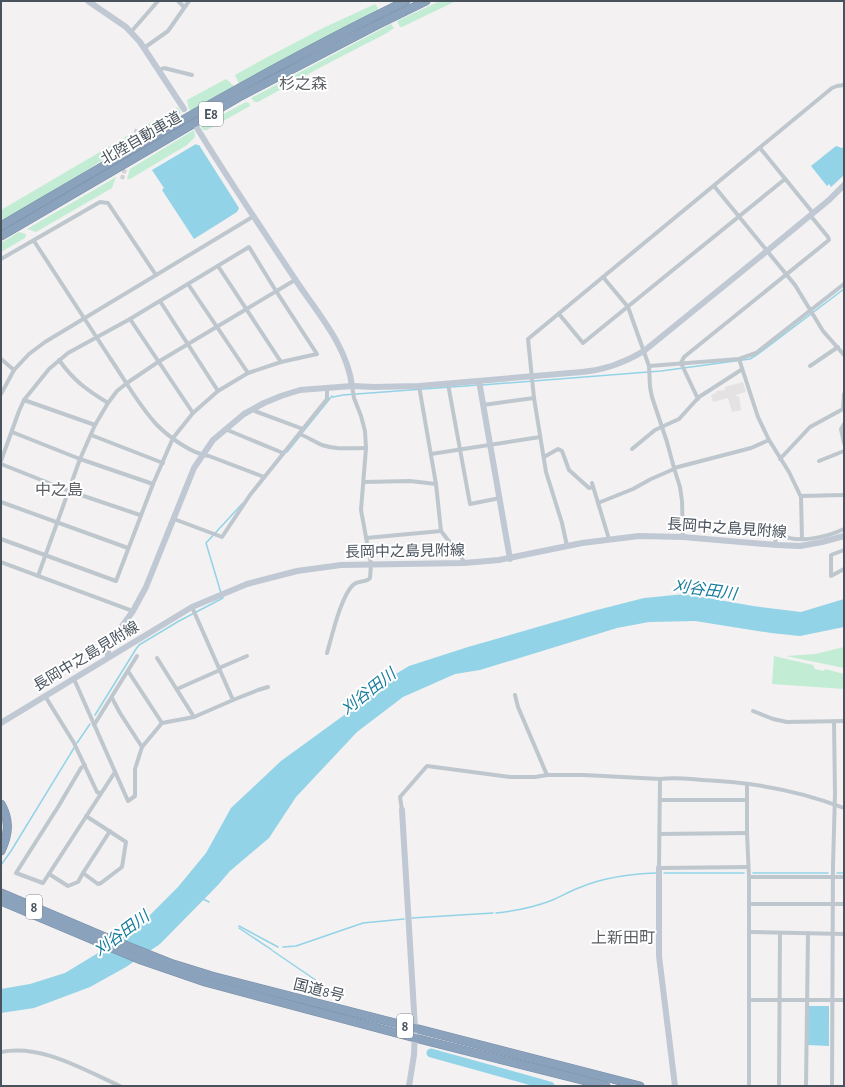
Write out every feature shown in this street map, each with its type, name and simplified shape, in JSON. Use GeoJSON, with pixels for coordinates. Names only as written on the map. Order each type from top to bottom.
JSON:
{"type":"FeatureCollection","features":[{"type":"Feature","properties":{"kind":"highway","name":"北陸自動車道"},"geometry":{"type":"LineString","coordinates":[[1,226],[237,89],[304,52],[406,1]]}},
{"type":"Feature","properties":{"kind":"highway","name":"北陸自動車道"},"geometry":{"type":"LineString","coordinates":[[1,236],[239,97],[426,1]]}},
{"type":"Feature","properties":{"kind":"highway"},"geometry":{"type":"LineString","coordinates":[[1,804],[8,822],[7,838],[1,851]]}},
{"type":"Feature","properties":{"kind":"highway"},"geometry":{"type":"LineString","coordinates":[[1,811],[4,823],[1,839]]}},
{"type":"Feature","properties":{"kind":"highway","name":"国道8号"},"geometry":{"type":"LineString","coordinates":[[1,892],[170,963],[212,976],[640,1086]]}},
{"type":"Feature","properties":{"kind":"highway","name":"国道8号"},"geometry":{"type":"LineString","coordinates":[[1,901],[162,968],[218,986],[606,1086]]}},
{"type":"Feature","properties":{"kind":"street"},"geometry":{"type":"LineString","coordinates":[[88,1],[126,27],[144,48],[184,109]]}},
{"type":"Feature","properties":{"kind":"street"},"geometry":{"type":"LineString","coordinates":[[130,32],[158,1]]}},
{"type":"Feature","properties":{"kind":"street"},"geometry":{"type":"LineString","coordinates":[[178,1],[184,7]]}},
{"type":"Feature","properties":{"kind":"street"},"geometry":{"type":"LineString","coordinates":[[144,48],[168,31],[189,1]]}},
{"type":"Feature","properties":{"kind":"street"},"geometry":{"type":"LineString","coordinates":[[159,70],[164,68],[192,75]]}},
{"type":"Feature","properties":{"kind":"street"},"geometry":{"type":"LineString","coordinates":[[567,546],[562,523],[546,472],[534,398],[528,339],[832,88],[844,85]]}},
{"type":"Feature","properties":{"kind":"street"},"geometry":{"type":"LineString","coordinates":[[197,128],[336,341],[347,364],[354,398],[364,424],[366,448],[361,510],[370,564],[369,580],[355,583],[350,589],[345,599],[327,653]]}},
{"type":"Feature","properties":{"kind":"street"},"geometry":{"type":"LineString","coordinates":[[681,363],[684,357],[829,240],[785,179],[760,148]]}},
{"type":"Feature","properties":{"kind":"street"},"geometry":{"type":"LineString","coordinates":[[559,314],[583,343],[785,179]]}},
{"type":"Feature","properties":{"kind":"street"},"geometry":{"type":"LineString","coordinates":[[108,657],[110,643],[133,611],[146,587],[174,519],[188,480],[202,455],[213,440],[225,429],[252,410],[264,403],[292,392],[352,386],[374,387],[448,384],[479,380],[595,371],[622,363],[644,351],[767,251],[844,185]]}},
{"type":"Feature","properties":{"kind":"street"},"geometry":{"type":"LineString","coordinates":[[714,186],[787,274],[823,332],[844,355]]}},
{"type":"Feature","properties":{"kind":"street"},"geometry":{"type":"LineString","coordinates":[[1,259],[100,202],[108,204],[156,274]]}},
{"type":"Feature","properties":{"kind":"street"},"geometry":{"type":"LineString","coordinates":[[1,394],[14,370],[44,342],[254,216]]}},
{"type":"Feature","properties":{"kind":"street"},"geometry":{"type":"LineString","coordinates":[[34,241],[150,417],[173,438],[202,455],[209,456],[264,477]]}},
{"type":"Feature","properties":{"kind":"street"},"geometry":{"type":"LineString","coordinates":[[1,461],[24,400],[49,369],[59,360],[68,353],[130,319],[249,247],[317,354],[281,362],[248,373],[218,391],[192,413],[173,438],[163,463],[152,484],[116,580],[1,539]]}},
{"type":"Feature","properties":{"kind":"street"},"geometry":{"type":"LineString","coordinates":[[218,266],[281,362]]}},
{"type":"Feature","properties":{"kind":"street"},"geometry":{"type":"LineString","coordinates":[[603,277],[628,308],[649,366],[652,397],[663,427],[680,487],[683,537]]}},
{"type":"Feature","properties":{"kind":"street"},"geometry":{"type":"LineString","coordinates":[[38,576],[80,459],[95,425],[108,403],[117,392],[127,383],[158,362],[295,280]]}},
{"type":"Feature","properties":{"kind":"street"},"geometry":{"type":"LineString","coordinates":[[188,284],[248,373]]}},
{"type":"Feature","properties":{"kind":"street"},"geometry":{"type":"LineString","coordinates":[[649,366],[739,359],[756,353],[844,284]]}},
{"type":"Feature","properties":{"kind":"street"},"geometry":{"type":"LineString","coordinates":[[160,301],[218,391]]}},
{"type":"Feature","properties":{"kind":"street"},"geometry":{"type":"LineString","coordinates":[[130,319],[192,413]]}},
{"type":"Feature","properties":{"kind":"street"},"geometry":{"type":"LineString","coordinates":[[810,366],[838,347]]}},
{"type":"Feature","properties":{"kind":"street"},"geometry":{"type":"LineString","coordinates":[[1,359],[14,370]]}},
{"type":"Feature","properties":{"kind":"street"},"geometry":{"type":"LineString","coordinates":[[739,359],[741,370],[758,417],[769,440],[789,472],[801,496],[802,539]]}},
{"type":"Feature","properties":{"kind":"street"},"geometry":{"type":"LineString","coordinates":[[59,360],[69,375],[108,403]]}},
{"type":"Feature","properties":{"kind":"street"},"geometry":{"type":"LineString","coordinates":[[681,363],[698,399]]}},
{"type":"Feature","properties":{"kind":"street"},"geometry":{"type":"LineString","coordinates":[[632,448],[655,430],[679,419],[698,399],[741,370]]}},
{"type":"Feature","properties":{"kind":"street"},"geometry":{"type":"LineString","coordinates":[[479,380],[510,559]]}},
{"type":"Feature","properties":{"kind":"street"},"geometry":{"type":"LineString","coordinates":[[448,384],[470,504],[500,498]]}},
{"type":"Feature","properties":{"kind":"street"},"geometry":{"type":"LineString","coordinates":[[419,386],[436,484],[441,531],[462,558],[464,563]]}},
{"type":"Feature","properties":{"kind":"street"},"geometry":{"type":"LineString","coordinates":[[174,519],[222,536],[250,494],[327,399],[327,388]]}},
{"type":"Feature","properties":{"kind":"street"},"geometry":{"type":"LineString","coordinates":[[780,459],[810,427],[843,409],[844,394]]}},
{"type":"Feature","properties":{"kind":"street"},"geometry":{"type":"LineString","coordinates":[[483,405],[534,398]]}},
{"type":"Feature","properties":{"kind":"street"},"geometry":{"type":"LineString","coordinates":[[24,400],[95,425]]}},
{"type":"Feature","properties":{"kind":"street"},"geometry":{"type":"LineString","coordinates":[[252,410],[303,429]]}},
{"type":"Feature","properties":{"kind":"street"},"geometry":{"type":"LineString","coordinates":[[844,424],[842,429],[844,443]]}},
{"type":"Feature","properties":{"kind":"street"},"geometry":{"type":"LineString","coordinates":[[225,429],[283,453]]}},
{"type":"Feature","properties":{"kind":"street"},"geometry":{"type":"LineString","coordinates":[[12,432],[80,459],[152,484]]}},
{"type":"Feature","properties":{"kind":"street"},"geometry":{"type":"LineString","coordinates":[[300,434],[321,444],[337,448],[366,448]]}},
{"type":"Feature","properties":{"kind":"street"},"geometry":{"type":"LineString","coordinates":[[91,435],[163,463]]}},
{"type":"Feature","properties":{"kind":"street"},"geometry":{"type":"LineString","coordinates":[[431,454],[540,437]]}},
{"type":"Feature","properties":{"kind":"street"},"geometry":{"type":"LineString","coordinates":[[598,503],[674,469],[746,449],[769,440]]}},
{"type":"Feature","properties":{"kind":"street"},"geometry":{"type":"LineString","coordinates":[[544,457],[558,449],[562,451],[569,470],[589,488],[593,485],[609,539]]}},
{"type":"Feature","properties":{"kind":"street"},"geometry":{"type":"LineString","coordinates":[[819,461],[844,450]]}},
{"type":"Feature","properties":{"kind":"street"},"geometry":{"type":"LineString","coordinates":[[1,464],[69,491],[140,515]]}},
{"type":"Feature","properties":{"kind":"street"},"geometry":{"type":"LineString","coordinates":[[364,482],[410,481],[436,484]]}},
{"type":"Feature","properties":{"kind":"street"},"geometry":{"type":"LineString","coordinates":[[801,496],[844,495]]}},
{"type":"Feature","properties":{"kind":"street"},"geometry":{"type":"LineString","coordinates":[[1,502],[128,548]]}},
{"type":"Feature","properties":{"kind":"street"},"geometry":{"type":"LineString","coordinates":[[775,545],[776,537],[781,535],[787,538],[802,539],[829,534],[844,529]]}},
{"type":"Feature","properties":{"kind":"street"},"geometry":{"type":"LineString","coordinates":[[366,538],[441,531]]}},
{"type":"Feature","properties":{"kind":"street","name":"長岡中之島見附線"},"geometry":{"type":"LineString","coordinates":[[1,723],[192,607],[229,591],[267,578],[318,568],[370,564],[464,563],[510,559],[567,546],[638,536],[683,537],[775,545],[812,545],[844,536]]}},
{"type":"Feature","properties":{"kind":"street"},"geometry":{"type":"LineString","coordinates":[[844,550],[831,555],[831,576],[844,569]]}},
{"type":"Feature","properties":{"kind":"street"},"geometry":{"type":"LineString","coordinates":[[1,562],[133,611]]}},
{"type":"Feature","properties":{"kind":"street"},"geometry":{"type":"LineString","coordinates":[[192,607],[233,700]]}},
{"type":"Feature","properties":{"kind":"street"},"geometry":{"type":"LineString","coordinates":[[94,725],[137,656]]}},
{"type":"Feature","properties":{"kind":"street"},"geometry":{"type":"LineString","coordinates":[[177,689],[248,656]]}},
{"type":"Feature","properties":{"kind":"street"},"geometry":{"type":"LineString","coordinates":[[157,658],[194,716]]}},
{"type":"Feature","properties":{"kind":"street"},"geometry":{"type":"LineString","coordinates":[[128,671],[162,723]]}},
{"type":"Feature","properties":{"kind":"street"},"geometry":{"type":"LineString","coordinates":[[74,679],[128,801],[135,796],[135,769],[142,747],[162,723],[194,716],[268,687]]}},
{"type":"Feature","properties":{"kind":"street"},"geometry":{"type":"LineString","coordinates":[[45,696],[74,743],[97,792],[100,793]]}},
{"type":"Feature","properties":{"kind":"street"},"geometry":{"type":"LineString","coordinates":[[515,696],[518,707],[547,775]]}},
{"type":"Feature","properties":{"kind":"street"},"geometry":{"type":"LineString","coordinates":[[112,698],[142,747]]}},
{"type":"Feature","properties":{"kind":"street"},"geometry":{"type":"LineString","coordinates":[[752,711],[773,719],[787,722],[844,722]]}},
{"type":"Feature","properties":{"kind":"street"},"geometry":{"type":"LineString","coordinates":[[832,1086],[834,722]]}},
{"type":"Feature","properties":{"kind":"street"},"geometry":{"type":"LineString","coordinates":[[85,765],[81,768],[16,873],[43,883],[115,772]]}},
{"type":"Feature","properties":{"kind":"street"},"geometry":{"type":"LineString","coordinates":[[409,1086],[414,1055],[415,1028],[400,797],[427,766],[510,777],[584,775],[660,779],[672,778],[747,784],[807,796],[844,808]]}},
{"type":"Feature","properties":{"kind":"street"},"geometry":{"type":"LineString","coordinates":[[660,779],[659,956],[675,1086]]}},
{"type":"Feature","properties":{"kind":"street"},"geometry":{"type":"LineString","coordinates":[[747,784],[746,800],[750,932],[749,1086]]}},
{"type":"Feature","properties":{"kind":"street"},"geometry":{"type":"LineString","coordinates":[[660,800],[746,800]]}},
{"type":"Feature","properties":{"kind":"street"},"geometry":{"type":"LineString","coordinates":[[83,873],[98,884],[101,883],[122,867],[126,842],[86,816]]}},
{"type":"Feature","properties":{"kind":"street"},"geometry":{"type":"LineString","coordinates":[[49,874],[68,886],[78,882],[110,831]]}},
{"type":"Feature","properties":{"kind":"street"},"geometry":{"type":"LineString","coordinates":[[660,834],[747,833]]}},
{"type":"Feature","properties":{"kind":"street"},"geometry":{"type":"LineString","coordinates":[[659,868],[748,867]]}},
{"type":"Feature","properties":{"kind":"street"},"geometry":{"type":"LineString","coordinates":[[749,877],[844,877]]}},
{"type":"Feature","properties":{"kind":"street"},"geometry":{"type":"LineString","coordinates":[[749,904],[844,904]]}},
{"type":"Feature","properties":{"kind":"street"},"geometry":{"type":"LineString","coordinates":[[750,932],[844,934]]}},
{"type":"Feature","properties":{"kind":"street"},"geometry":{"type":"LineString","coordinates":[[779,1086],[780,933]]}},
{"type":"Feature","properties":{"kind":"street"},"geometry":{"type":"LineString","coordinates":[[806,1086],[808,933]]}},
{"type":"Feature","properties":{"kind":"street"},"geometry":{"type":"LineString","coordinates":[[749,1000],[844,1000]]}},
{"type":"Feature","properties":{"kind":"street"},"geometry":{"type":"LineString","coordinates":[[1,1052],[19,1050],[41,1053],[120,1086]]}},
{"type":"Feature","properties":{"kind":"shaded area"},"geometry":{"type":"Polygon","coordinates":[[[743,382],[746,392],[736,395],[737,397],[739,396],[741,410],[732,412],[728,398],[713,402],[711,395],[716,393],[716,391],[725,390],[725,387],[743,382]]]}},
{"type":"Feature","properties":{"kind":"green space"},"geometry":{"type":"Polygon","coordinates":[[[440,1],[456,1],[400,27],[397,21],[440,1]]]}},
{"type":"Feature","properties":{"kind":"green space"},"geometry":{"type":"Polygon","coordinates":[[[375,4],[378,8],[377,11],[239,84],[235,75],[323,28],[375,4]]]}},
{"type":"Feature","properties":{"kind":"green space"},"geometry":{"type":"Polygon","coordinates":[[[391,24],[394,28],[387,33],[258,102],[255,102],[251,98],[391,24]]]}},
{"type":"Feature","properties":{"kind":"green space"},"geometry":{"type":"Polygon","coordinates":[[[226,79],[235,87],[191,111],[189,109],[187,100],[226,79]]]}},
{"type":"Feature","properties":{"kind":"green space"},"geometry":{"type":"Polygon","coordinates":[[[246,102],[249,103],[250,106],[207,130],[203,130],[201,126],[246,102]]]}},
{"type":"Feature","properties":{"kind":"green space"},"geometry":{"type":"Polygon","coordinates":[[[178,107],[181,113],[137,138],[138,130],[178,107]]]}},
{"type":"Feature","properties":{"kind":"green space"},"geometry":{"type":"Polygon","coordinates":[[[194,130],[195,137],[187,145],[130,179],[127,179],[130,169],[194,130]]]}},
{"type":"Feature","properties":{"kind":"green space"},"geometry":{"type":"Polygon","coordinates":[[[129,135],[132,136],[127,144],[4,221],[1,219],[1,210],[129,135]]]}},
{"type":"Feature","properties":{"kind":"green space"},"geometry":{"type":"Polygon","coordinates":[[[116,177],[112,188],[36,232],[27,229],[116,177]]]}},
{"type":"Feature","properties":{"kind":"green space"},"geometry":{"type":"Polygon","coordinates":[[[19,232],[26,234],[25,238],[1,252],[1,243],[19,232]]]}},
{"type":"Feature","properties":{"kind":"green space"},"geometry":{"type":"Polygon","coordinates":[[[844,647],[844,668],[786,656],[815,654],[844,647]]]}},
{"type":"Feature","properties":{"kind":"green space"},"geometry":{"type":"Polygon","coordinates":[[[774,656],[813,665],[815,669],[824,671],[825,669],[844,674],[844,689],[772,684],[774,656]]]}},
{"type":"Feature","properties":{"kind":"water"},"geometry":{"type":"Polygon","coordinates":[[[196,144],[199,145],[239,208],[237,212],[194,239],[162,190],[164,188],[152,170],[196,144]]]}},
{"type":"Feature","properties":{"kind":"water"},"geometry":{"type":"Polygon","coordinates":[[[836,146],[842,148],[844,147],[844,175],[831,187],[829,184],[827,186],[811,166],[836,146]]]}},
{"type":"Feature","properties":{"kind":"water"},"geometry":{"type":"Polygon","coordinates":[[[685,594],[753,606],[801,612],[844,599],[844,627],[800,636],[695,621],[649,622],[617,628],[480,670],[455,674],[403,697],[357,732],[296,797],[269,838],[230,871],[160,944],[126,967],[90,987],[34,1008],[1,1013],[1,989],[30,984],[65,973],[103,950],[143,922],[178,887],[206,853],[231,808],[281,761],[347,713],[371,689],[409,666],[468,647],[644,598],[685,594]]]}},
{"type":"Feature","properties":{"kind":"water"},"geometry":{"type":"Polygon","coordinates":[[[808,1006],[829,1006],[829,1046],[808,1045],[808,1006]]]}},
{"type":"Feature","properties":{"kind":"waterway"},"geometry":{"type":"LineString","coordinates":[[482,385],[661,371],[750,359],[844,289]]}},
{"type":"Feature","properties":{"kind":"waterway"},"geometry":{"type":"LineString","coordinates":[[302,433],[332,396],[478,385]]}},
{"type":"Feature","properties":{"kind":"waterway"},"geometry":{"type":"LineString","coordinates":[[287,452],[300,436]]}},
{"type":"Feature","properties":{"kind":"waterway"},"geometry":{"type":"LineString","coordinates":[[221,593],[206,543],[242,504]]}},
{"type":"Feature","properties":{"kind":"waterway"},"geometry":{"type":"LineString","coordinates":[[95,715],[139,645],[179,621],[223,598],[222,596]]}},
{"type":"Feature","properties":{"kind":"waterway"},"geometry":{"type":"LineString","coordinates":[[77,743],[90,724]]}},
{"type":"Feature","properties":{"kind":"waterway"},"geometry":{"type":"LineString","coordinates":[[1,865],[74,748]]}},
{"type":"Feature","properties":{"kind":"waterway"},"geometry":{"type":"LineString","coordinates":[[496,913],[523,909],[543,903],[608,878],[656,873]]}},
{"type":"Feature","properties":{"kind":"waterway"},"geometry":{"type":"LineString","coordinates":[[664,873],[744,873]]}},
{"type":"Feature","properties":{"kind":"waterway"},"geometry":{"type":"LineString","coordinates":[[753,873],[828,873]]}},
{"type":"Feature","properties":{"kind":"waterway"},"geometry":{"type":"LineString","coordinates":[[837,873],[844,873]]}},
{"type":"Feature","properties":{"kind":"waterway"},"geometry":{"type":"LineString","coordinates":[[203,899],[209,902]]}},
{"type":"Feature","properties":{"kind":"waterway"},"geometry":{"type":"LineString","coordinates":[[412,918],[493,913]]}},
{"type":"Feature","properties":{"kind":"waterway"},"geometry":{"type":"LineString","coordinates":[[283,947],[296,946],[363,923],[404,919]]}},
{"type":"Feature","properties":{"kind":"waterway"},"geometry":{"type":"LineString","coordinates":[[239,926],[278,947]]}},
{"type":"Feature","properties":{"kind":"waterway"},"geometry":{"type":"LineString","coordinates":[[239,928],[272,950]]}},
{"type":"Feature","properties":{"kind":"waterway"},"geometry":{"type":"LineString","coordinates":[[273,951],[342,998]]}},
{"type":"Feature","properties":{"kind":"waterway"},"geometry":{"type":"LineString","coordinates":[[431,1053],[550,1086]]}},
{"type":"Feature","properties":{"kind":"tunnel"},"geometry":{"type":"LineString","coordinates":[[122,179],[137,128]]}},
{"type":"Feature","properties":{"kind":"district","name":"杉之森"},"geometry":{"type":"Point","coordinates":[303,83]}},
{"type":"Feature","properties":{"kind":"district","name":"中之島"},"geometry":{"type":"Point","coordinates":[59,489]}},
{"type":"Feature","properties":{"kind":"district","name":"上新田町"},"geometry":{"type":"Point","coordinates":[623,937]}},
{"type":"Feature","properties":{"kind":"water label","name":"刈谷田川"},"geometry":{"type":"Point","coordinates":[705,589]}},
{"type":"Feature","properties":{"kind":"water label","name":"刈谷田川"},"geometry":{"type":"Point","coordinates":[368,691]}},
{"type":"Feature","properties":{"kind":"water label","name":"刈谷田川"},"geometry":{"type":"Point","coordinates":[121,933]}}]}
